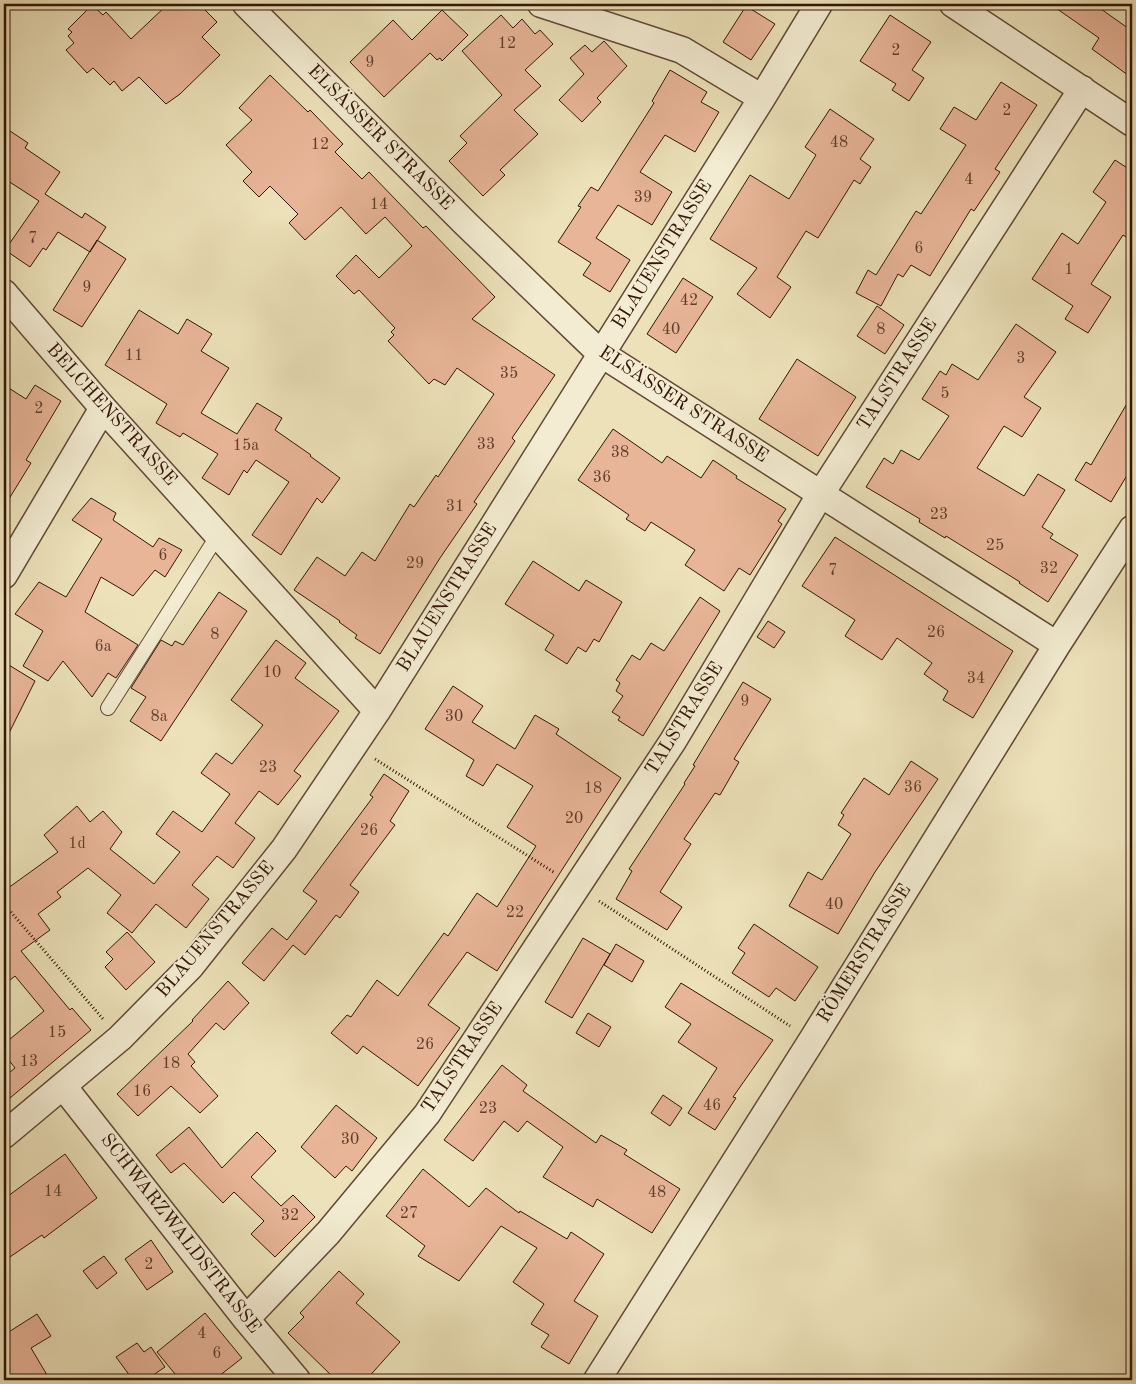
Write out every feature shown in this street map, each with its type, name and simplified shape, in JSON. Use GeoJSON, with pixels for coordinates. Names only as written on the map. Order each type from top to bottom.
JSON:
{"type":"FeatureCollection","features":[{"type":"Feature","properties":{"kind":"street","name":"ELSÄSSER STRASSE"},"geometry":{"type":"LineString","coordinates":[[246,4],[466,224],[600,353],[1056,645]]}},
{"type":"Feature","properties":{"kind":"street"},"geometry":{"type":"LineString","coordinates":[[546,4],[682,50],[762,98]]}},
{"type":"Feature","properties":{"kind":"street","name":"BLAUENSTRASSE"},"geometry":{"type":"LineString","coordinates":[[4,1135],[120,1038],[196,959],[284,849],[378,711],[819,4]]}},
{"type":"Feature","properties":{"kind":"street"},"geometry":{"type":"LineString","coordinates":[[954,4],[1132,123]]}},
{"type":"Feature","properties":{"kind":"street","name":"TALSTRASSE"},"geometry":{"type":"LineString","coordinates":[[246,1319],[328,1233],[426,1114],[673,741],[820,495],[1082,89]]}},
{"type":"Feature","properties":{"kind":"street","name":"BELCHENSTRASSE"},"geometry":{"type":"LineString","coordinates":[[4,293],[103,408],[378,711]]}},
{"type":"Feature","properties":{"kind":"street"},"geometry":{"type":"LineString","coordinates":[[4,574],[103,408]]}},
{"type":"Feature","properties":{"kind":"street","name":"RÖMERSTRASSE"},"geometry":{"type":"LineString","coordinates":[[597,1380],[812,1040],[1056,645],[1132,529]]}},
{"type":"Feature","properties":{"kind":"street","name":"SCHWARZWALDSTRASSE"},"geometry":{"type":"LineString","coordinates":[[63,1086],[246,1319],[297,1380]]}},
{"type":"Feature","properties":{"kind":"lane"},"geometry":{"type":"LineString","coordinates":[[108,708],[218,536]]}},
{"type":"Feature","properties":{"kind":"path"},"geometry":{"type":"LineString","coordinates":[[354,746],[576,886],[812,1040]]}},
{"type":"Feature","properties":{"kind":"path"},"geometry":{"type":"LineString","coordinates":[[4,904],[120,1038]]}},
{"type":"Feature","properties":{"kind":"building"},"geometry":{"type":"Polygon","coordinates":[[[168,4],[199,4],[217,22],[202,37],[220,55],[180,94],[166,104],[139,77],[122,91],[114,81],[110,85],[93,68],[87,73],[66,50],[74,43],[68,36],[72,32],[68,29],[92,5],[103,15],[106,12],[131,39],[168,4]]]}},
{"type":"Feature","properties":{"kind":"building"},"geometry":{"type":"Polygon","coordinates":[[[1050,4],[1094,4],[1132,31],[1132,78],[1092,49],[1099,38],[1050,4]]]}},
{"type":"Feature","properties":{"kind":"building"},"geometry":{"type":"Polygon","coordinates":[[[746,6],[775,24],[751,60],[723,42],[746,6]]]}},
{"type":"Feature","properties":{"kind":"building"},"geometry":{"type":"Polygon","coordinates":[[[442,10],[468,35],[442,61],[440,58],[437,60],[430,53],[384,97],[350,62],[393,20],[412,40],[442,10]]]}},
{"type":"Feature","properties":{"kind":"building"},"geometry":{"type":"Polygon","coordinates":[[[501,15],[513,28],[522,19],[535,34],[540,30],[553,44],[525,70],[541,86],[514,110],[538,134],[500,170],[505,175],[483,196],[449,161],[467,143],[460,136],[502,95],[462,51],[501,15]]]}},
{"type":"Feature","properties":{"kind":"building"},"geometry":{"type":"Polygon","coordinates":[[[890,15],[931,42],[912,70],[924,78],[909,101],[892,90],[896,84],[860,61],[890,15]]]}},
{"type":"Feature","properties":{"kind":"building"},"geometry":{"type":"Polygon","coordinates":[[[604,41],[627,66],[597,98],[601,102],[582,122],[559,100],[584,74],[570,58],[585,45],[592,52],[604,41]]]}},
{"type":"Feature","properties":{"kind":"building"},"geometry":{"type":"Polygon","coordinates":[[[670,70],[707,92],[701,102],[719,112],[695,152],[665,135],[640,172],[672,192],[652,225],[618,205],[596,238],[630,260],[610,292],[583,275],[591,263],[558,242],[581,207],[578,206],[591,187],[598,191],[654,103],[652,101],[670,70]]]}},
{"type":"Feature","properties":{"kind":"building"},"geometry":{"type":"Polygon","coordinates":[[[270,75],[308,112],[310,110],[343,144],[335,152],[362,179],[369,172],[423,228],[426,226],[495,297],[472,319],[555,375],[512,438],[515,441],[474,502],[477,504],[440,558],[380,654],[355,638],[357,635],[340,621],[294,590],[317,557],[345,576],[362,552],[375,561],[410,504],[414,507],[436,475],[438,477],[494,394],[457,368],[445,385],[434,379],[429,384],[388,341],[394,335],[391,332],[395,328],[359,290],[354,294],[336,276],[356,255],[379,278],[412,246],[385,217],[366,234],[341,207],[305,240],[289,223],[298,214],[270,186],[259,197],[243,181],[252,172],[226,145],[252,120],[239,108],[270,75]]]}},
{"type":"Feature","properties":{"kind":"building"},"geometry":{"type":"Polygon","coordinates":[[[1001,82],[1037,105],[995,169],[1000,172],[974,211],[971,209],[930,276],[911,265],[903,277],[898,274],[881,306],[856,293],[868,270],[876,275],[916,211],[921,214],[966,145],[940,129],[954,107],[976,120],[1001,82]]]}},
{"type":"Feature","properties":{"kind":"building"},"geometry":{"type":"Polygon","coordinates":[[[830,109],[874,139],[860,159],[871,167],[860,184],[854,180],[818,238],[806,231],[777,277],[791,287],[770,318],[737,294],[757,268],[710,239],[750,175],[789,199],[816,155],[805,147],[830,109]]]}},
{"type":"Feature","properties":{"kind":"building"},"geometry":{"type":"Polygon","coordinates":[[[4,127],[28,143],[25,148],[60,172],[45,194],[82,218],[85,213],[106,227],[90,252],[58,232],[46,250],[43,248],[30,267],[5,250],[39,201],[5,179],[4,181],[4,127]]]}},
{"type":"Feature","properties":{"kind":"building"},"geometry":{"type":"Polygon","coordinates":[[[1115,160],[1132,171],[1132,241],[1123,235],[1091,284],[1111,297],[1088,333],[1065,319],[1073,306],[1032,279],[1062,233],[1078,244],[1106,202],[1093,192],[1115,160]]]}},
{"type":"Feature","properties":{"kind":"building"},"geometry":{"type":"Polygon","coordinates":[[[97,240],[126,259],[82,327],[53,310],[97,240]]]}},
{"type":"Feature","properties":{"kind":"building"},"geometry":{"type":"Polygon","coordinates":[[[683,278],[713,297],[676,353],[647,334],[683,278]]]}},
{"type":"Feature","properties":{"kind":"building"},"geometry":{"type":"Polygon","coordinates":[[[877,306],[904,325],[885,354],[857,336],[877,306]]]}},
{"type":"Feature","properties":{"kind":"building"},"geometry":{"type":"Polygon","coordinates":[[[139,310],[178,334],[187,319],[212,334],[201,351],[229,368],[201,413],[237,434],[257,403],[282,418],[275,430],[340,478],[322,503],[317,498],[281,555],[252,535],[289,482],[256,460],[247,473],[244,470],[229,495],[202,478],[218,454],[183,433],[180,437],[156,423],[167,404],[105,365],[139,310]]]}},
{"type":"Feature","properties":{"kind":"building"},"geometry":{"type":"Polygon","coordinates":[[[1016,324],[1056,352],[1024,397],[1041,408],[1022,437],[1004,426],[977,468],[1024,496],[1038,474],[1065,490],[1042,527],[1053,534],[1050,538],[1078,555],[1048,602],[1020,582],[946,536],[945,538],[919,522],[920,519],[866,487],[884,458],[893,464],[901,450],[919,460],[949,416],[922,399],[940,371],[946,375],[952,364],[978,380],[1016,324]]]}},
{"type":"Feature","properties":{"kind":"building"},"geometry":{"type":"Polygon","coordinates":[[[797,359],[856,397],[818,456],[759,419],[797,359]]]}},
{"type":"Feature","properties":{"kind":"building"},"geometry":{"type":"Polygon","coordinates":[[[4,385],[26,399],[35,385],[61,401],[26,460],[31,463],[4,507],[4,385]]]}},
{"type":"Feature","properties":{"kind":"building"},"geometry":{"type":"Polygon","coordinates":[[[1132,395],[1132,467],[1111,502],[1075,480],[1086,462],[1091,465],[1132,395]]]}},
{"type":"Feature","properties":{"kind":"building"},"geometry":{"type":"Polygon","coordinates":[[[613,429],[662,463],[667,456],[701,478],[713,460],[737,476],[736,478],[786,509],[778,521],[782,524],[750,575],[739,568],[724,591],[685,565],[695,550],[651,522],[645,531],[626,519],[629,515],[578,480],[613,429]]]}},
{"type":"Feature","properties":{"kind":"building"},"geometry":{"type":"Polygon","coordinates":[[[91,498],[116,513],[113,520],[153,547],[159,538],[182,550],[165,577],[155,570],[133,596],[101,577],[85,612],[138,645],[116,678],[108,673],[92,697],[63,661],[48,681],[23,666],[43,631],[15,614],[39,582],[66,597],[102,539],[72,520],[91,498]]]}},
{"type":"Feature","properties":{"kind":"building"},"geometry":{"type":"Polygon","coordinates":[[[835,537],[1013,651],[973,718],[943,700],[948,691],[924,674],[932,663],[897,638],[882,660],[845,636],[855,620],[802,586],[835,537]]]}},
{"type":"Feature","properties":{"kind":"building"},"geometry":{"type":"Polygon","coordinates":[[[533,561],[579,591],[586,580],[622,602],[599,642],[594,639],[586,652],[578,647],[567,664],[545,650],[554,635],[505,604],[533,561]]]}},
{"type":"Feature","properties":{"kind":"building"},"geometry":{"type":"Polygon","coordinates":[[[219,592],[247,611],[161,741],[130,721],[146,697],[131,688],[161,640],[172,646],[175,641],[183,645],[219,592]]]}},
{"type":"Feature","properties":{"kind":"building"},"geometry":{"type":"Polygon","coordinates":[[[700,597],[720,611],[643,736],[618,720],[620,717],[612,712],[623,696],[616,691],[620,683],[616,680],[632,655],[640,660],[651,643],[664,651],[700,597]]]}},
{"type":"Feature","properties":{"kind":"building"},"geometry":{"type":"Polygon","coordinates":[[[768,621],[785,632],[774,648],[757,637],[768,621]]]}},
{"type":"Feature","properties":{"kind":"building"},"geometry":{"type":"Polygon","coordinates":[[[276,640],[306,663],[295,678],[339,711],[294,771],[301,776],[278,805],[259,791],[235,823],[255,838],[233,868],[217,856],[192,885],[209,899],[186,928],[156,904],[132,933],[107,913],[121,895],[88,868],[57,892],[61,897],[38,914],[50,930],[21,951],[70,1010],[72,1008],[91,1030],[4,1103],[4,1077],[15,1068],[4,1054],[4,1044],[44,1011],[15,976],[4,985],[4,891],[58,852],[44,835],[77,806],[90,822],[103,811],[122,832],[110,849],[154,884],[180,852],[156,834],[173,811],[202,832],[230,794],[201,773],[216,753],[232,764],[263,725],[231,700],[276,640]]]}},
{"type":"Feature","properties":{"kind":"building"},"geometry":{"type":"Polygon","coordinates":[[[4,662],[35,681],[4,743],[4,662]]]}},
{"type":"Feature","properties":{"kind":"building"},"geometry":{"type":"Polygon","coordinates":[[[743,682],[771,699],[734,759],[739,762],[720,795],[715,793],[684,839],[691,844],[660,892],[682,907],[667,930],[616,899],[632,871],[629,869],[685,784],[695,766],[693,765],[743,682]]]}},
{"type":"Feature","properties":{"kind":"building"},"geometry":{"type":"Polygon","coordinates":[[[453,686],[483,706],[472,722],[515,749],[535,715],[559,729],[556,734],[621,778],[497,971],[467,952],[428,1005],[460,1028],[418,1086],[363,1046],[357,1054],[331,1033],[347,1015],[351,1017],[377,980],[398,996],[444,933],[448,936],[477,893],[497,907],[536,846],[507,827],[533,786],[497,764],[483,786],[466,776],[474,760],[425,729],[453,686]]]}},
{"type":"Feature","properties":{"kind":"building"},"geometry":{"type":"Polygon","coordinates":[[[911,761],[938,779],[875,872],[838,934],[789,906],[808,872],[822,880],[851,834],[838,825],[844,815],[841,813],[864,778],[889,795],[911,761]]]}},
{"type":"Feature","properties":{"kind":"building"},"geometry":{"type":"Polygon","coordinates":[[[384,774],[409,791],[390,821],[395,825],[350,885],[359,892],[340,918],[336,915],[305,955],[293,945],[264,981],[242,963],[272,928],[287,940],[317,901],[303,891],[373,797],[370,795],[384,774]]]}},
{"type":"Feature","properties":{"kind":"building"},"geometry":{"type":"Polygon","coordinates":[[[754,924],[818,967],[795,1001],[776,988],[769,997],[732,973],[745,953],[738,948],[754,924]]]}},
{"type":"Feature","properties":{"kind":"building"},"geometry":{"type":"Polygon","coordinates":[[[127,932],[155,962],[126,990],[105,967],[113,959],[106,952],[127,932]]]}},
{"type":"Feature","properties":{"kind":"building"},"geometry":{"type":"Polygon","coordinates":[[[583,938],[610,954],[572,1018],[545,1002],[583,938]]]}},
{"type":"Feature","properties":{"kind":"building"},"geometry":{"type":"Polygon","coordinates":[[[616,944],[644,961],[632,982],[604,965],[616,944]]]}},
{"type":"Feature","properties":{"kind":"building"},"geometry":{"type":"Polygon","coordinates":[[[228,981],[249,1003],[224,1030],[216,1023],[188,1054],[195,1062],[191,1066],[218,1096],[200,1113],[171,1086],[138,1116],[117,1094],[193,1021],[228,981]]]}},
{"type":"Feature","properties":{"kind":"building"},"geometry":{"type":"Polygon","coordinates":[[[681,983],[773,1040],[733,1097],[736,1098],[715,1130],[688,1113],[717,1068],[678,1042],[691,1024],[665,1007],[681,983]]]}},
{"type":"Feature","properties":{"kind":"building"},"geometry":{"type":"Polygon","coordinates":[[[588,1013],[611,1027],[599,1047],[576,1033],[588,1013]]]}},
{"type":"Feature","properties":{"kind":"building"},"geometry":{"type":"Polygon","coordinates":[[[502,1065],[527,1085],[523,1091],[596,1143],[601,1135],[627,1150],[624,1154],[680,1189],[652,1233],[597,1199],[593,1207],[543,1177],[563,1147],[527,1121],[518,1132],[504,1121],[473,1161],[444,1140],[502,1065]]]}},
{"type":"Feature","properties":{"kind":"building"},"geometry":{"type":"Polygon","coordinates":[[[663,1095],[682,1108],[670,1126],[651,1113],[663,1095]]]}},
{"type":"Feature","properties":{"kind":"building"},"geometry":{"type":"Polygon","coordinates":[[[336,1105],[377,1138],[352,1171],[346,1166],[335,1178],[301,1147],[336,1105]]]}},
{"type":"Feature","properties":{"kind":"building"},"geometry":{"type":"Polygon","coordinates":[[[189,1127],[222,1168],[257,1132],[276,1151],[251,1177],[281,1206],[293,1195],[315,1217],[275,1257],[251,1234],[264,1221],[234,1192],[223,1203],[184,1163],[171,1173],[156,1155],[189,1127]]]}},
{"type":"Feature","properties":{"kind":"building"},"geometry":{"type":"Polygon","coordinates":[[[65,1154],[97,1198],[44,1238],[42,1235],[4,1261],[4,1199],[65,1154]]]}},
{"type":"Feature","properties":{"kind":"building"},"geometry":{"type":"Polygon","coordinates":[[[423,1169],[469,1207],[486,1188],[519,1213],[520,1211],[567,1239],[571,1232],[604,1254],[574,1301],[598,1316],[569,1364],[541,1347],[549,1335],[531,1324],[544,1304],[513,1282],[537,1248],[501,1226],[459,1281],[418,1256],[425,1246],[386,1216],[423,1169]]]}},
{"type":"Feature","properties":{"kind":"building"},"geometry":{"type":"Polygon","coordinates":[[[151,1240],[173,1272],[147,1290],[125,1259],[151,1240]]]}},
{"type":"Feature","properties":{"kind":"building"},"geometry":{"type":"Polygon","coordinates":[[[104,1256],[117,1273],[97,1289],[83,1271],[104,1256]]]}},
{"type":"Feature","properties":{"kind":"building"},"geometry":{"type":"Polygon","coordinates":[[[339,1271],[364,1294],[356,1303],[400,1342],[366,1380],[336,1380],[288,1333],[304,1317],[300,1313],[339,1271]]]}},
{"type":"Feature","properties":{"kind":"building"},"geometry":{"type":"Polygon","coordinates":[[[205,1313],[242,1358],[214,1380],[180,1380],[157,1352],[205,1313]]]}},
{"type":"Feature","properties":{"kind":"building"},"geometry":{"type":"Polygon","coordinates":[[[37,1314],[51,1336],[31,1348],[50,1380],[4,1380],[4,1335],[37,1314]]]}},
{"type":"Feature","properties":{"kind":"building"},"geometry":{"type":"Polygon","coordinates":[[[137,1343],[144,1352],[151,1347],[165,1367],[146,1380],[133,1380],[116,1357],[137,1343]]]}}]}
